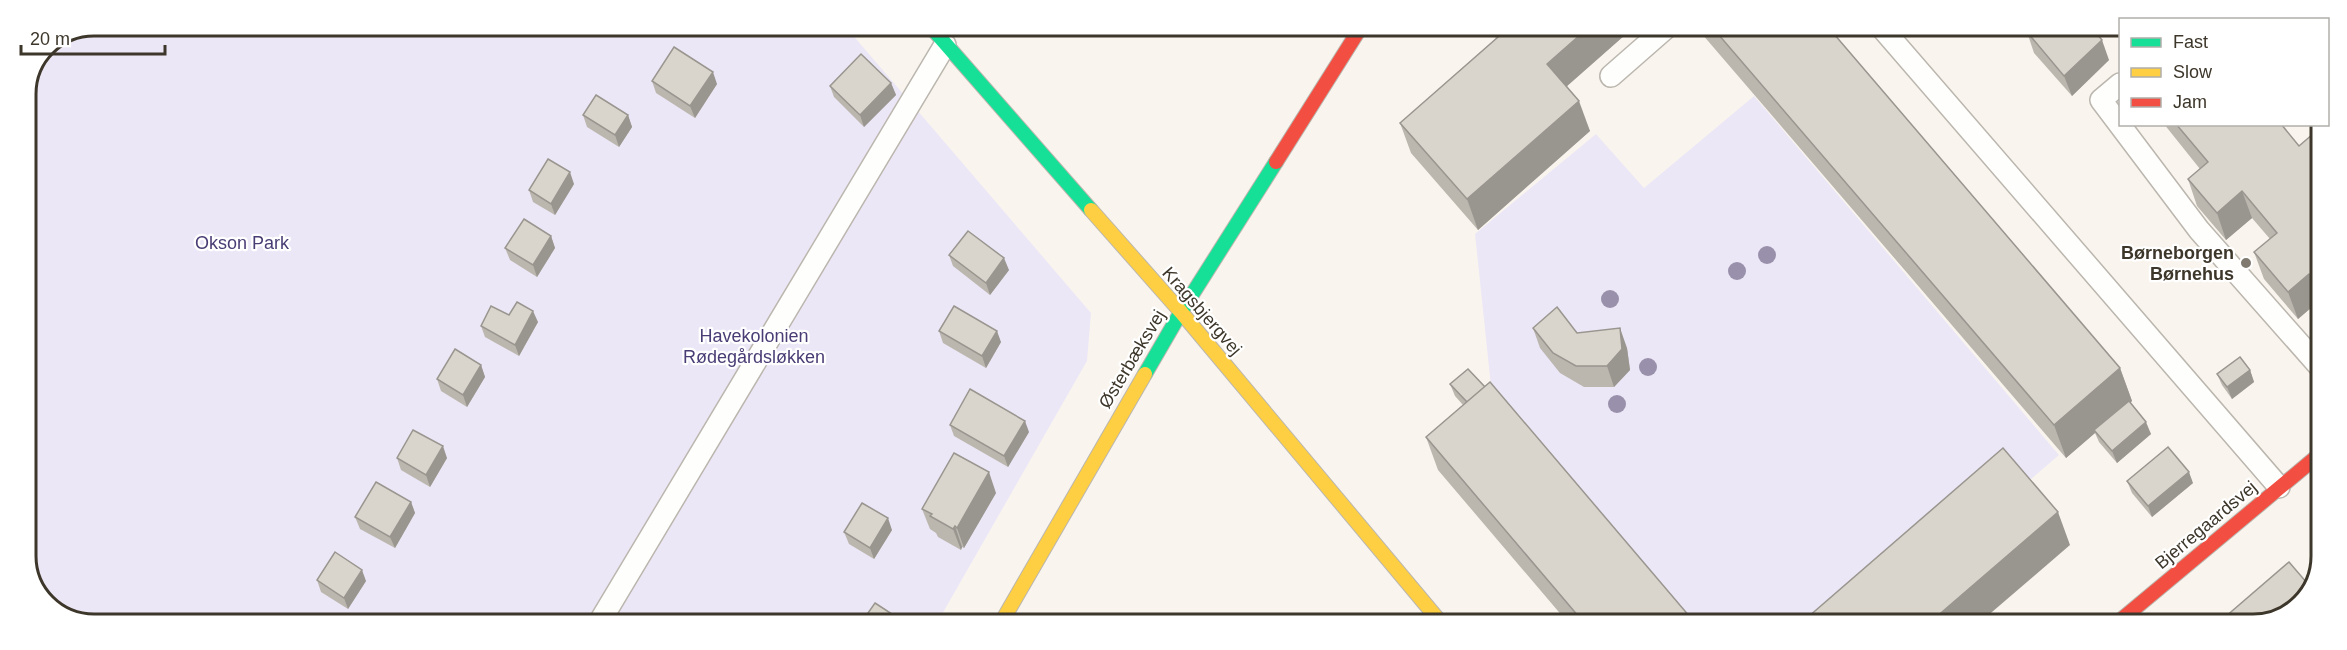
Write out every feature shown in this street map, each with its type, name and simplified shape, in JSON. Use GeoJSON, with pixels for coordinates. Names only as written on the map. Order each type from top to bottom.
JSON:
{"type":"FeatureCollection","features":[{"type":"Feature","properties":{"kind":"street","name":"Kragsbjergvej"},"geometry":{"type":"LineString","coordinates":[[938,36],[1181,312],[1434,614]]}},
{"type":"Feature","properties":{"kind":"street","name":"Østerbæksvej"},"geometry":{"type":"LineString","coordinates":[[1006,614],[1181,312],[1355,36]]}},
{"type":"Feature","properties":{"kind":"street","name":"Bjerregaardsvej"},"geometry":{"type":"LineString","coordinates":[[2128,614],[2311,461]]}},
{"type":"Feature","properties":{"kind":"lane"},"geometry":{"type":"LineString","coordinates":[[1611,76],[1657,36]]}},
{"type":"Feature","properties":{"kind":"lane"},"geometry":{"type":"LineString","coordinates":[[1889,36],[2279,487]]}},
{"type":"Feature","properties":{"kind":"lane"},"geometry":{"type":"LineString","coordinates":[[604,614],[945,45]]}},
{"type":"Feature","properties":{"kind":"lane"},"geometry":{"type":"LineString","coordinates":[[2119,86],[2101,100],[2119,124]]}},
{"type":"Feature","properties":{"kind":"lane"},"geometry":{"type":"LineString","coordinates":[[2121,126],[2199,230],[2311,357]]}},
{"type":"Feature","properties":{"kind":"green space"},"geometry":{"type":"Polygon","coordinates":[[[94,36],[854,36],[1091,313],[1087,361],[942,614],[86,614],[68,608],[50,594],[40,578],[36,560],[37,83],[40,72],[53,53],[72,40],[94,36]]]}},
{"type":"Feature","properties":{"kind":"green space"},"geometry":{"type":"Polygon","coordinates":[[[1754,96],[2059,455],[1874,614],[1662,614],[1494,415],[1475,234],[1596,134],[1644,188],[1754,96]]]}},
{"type":"Feature","properties":{"kind":"building"},"geometry":{"type":"Polygon","coordinates":[[[1499,36],[1579,36],[1547,64],[1579,101],[1467,199],[1400,123],[1499,36]]]}},
{"type":"Feature","properties":{"kind":"building"},"geometry":{"type":"Polygon","coordinates":[[[1720,36],[1836,36],[2120,368],[2054,425],[1720,36]]]}},
{"type":"Feature","properties":{"kind":"building"},"geometry":{"type":"Polygon","coordinates":[[[2030,36],[2099,36],[2102,40],[2064,76],[2030,36]]]}},
{"type":"Feature","properties":{"kind":"building"},"geometry":{"type":"Polygon","coordinates":[[[674,47],[713,72],[690,106],[652,81],[674,47]]]}},
{"type":"Feature","properties":{"kind":"building"},"geometry":{"type":"Polygon","coordinates":[[[861,54],[891,83],[860,115],[830,86],[861,54]]]}},
{"type":"Feature","properties":{"kind":"building"},"geometry":{"type":"Polygon","coordinates":[[[596,95],[628,115],[615,135],[583,115],[596,95]]]}},
{"type":"Feature","properties":{"kind":"building"},"geometry":{"type":"Polygon","coordinates":[[[2178,126],[2283,126],[2299,146],[2311,136],[2311,276],[2309,274],[2288,292],[2254,252],[2277,233],[2242,191],[2217,213],[2188,179],[2208,162],[2178,126]]]}},
{"type":"Feature","properties":{"kind":"building"},"geometry":{"type":"Polygon","coordinates":[[[548,159],[570,172],[551,204],[529,190],[548,159]]]}},
{"type":"Feature","properties":{"kind":"building"},"geometry":{"type":"Polygon","coordinates":[[[524,219],[551,236],[533,265],[505,248],[524,219]]]}},
{"type":"Feature","properties":{"kind":"building"},"geometry":{"type":"Polygon","coordinates":[[[968,231],[1004,258],[986,283],[949,255],[968,231]]]}},
{"type":"Feature","properties":{"kind":"building"},"geometry":{"type":"Polygon","coordinates":[[[517,302],[533,311],[515,345],[481,326],[491,306],[509,315],[517,302]]]}},
{"type":"Feature","properties":{"kind":"building"},"geometry":{"type":"Polygon","coordinates":[[[954,306],[997,331],[982,356],[939,331],[954,306]]]}},
{"type":"Feature","properties":{"kind":"building"},"geometry":{"type":"Polygon","coordinates":[[[1557,307],[1577,333],[1620,328],[1622,349],[1607,366],[1576,366],[1553,353],[1533,328],[1557,307]]]}},
{"type":"Feature","properties":{"kind":"building"},"geometry":{"type":"Polygon","coordinates":[[[455,349],[481,365],[463,395],[437,379],[455,349]]]}},
{"type":"Feature","properties":{"kind":"building"},"geometry":{"type":"Polygon","coordinates":[[[2240,357],[2250,370],[2227,387],[2217,374],[2240,357]]]}},
{"type":"Feature","properties":{"kind":"building"},"geometry":{"type":"Polygon","coordinates":[[[1468,369],[1485,387],[1467,402],[1450,384],[1468,369]]]}},
{"type":"Feature","properties":{"kind":"building"},"geometry":{"type":"Polygon","coordinates":[[[1490,382],[1687,614],[1576,614],[1426,437],[1490,382]]]}},
{"type":"Feature","properties":{"kind":"building"},"geometry":{"type":"Polygon","coordinates":[[[970,389],[1025,421],[1004,456],[950,425],[970,389]]]}},
{"type":"Feature","properties":{"kind":"building"},"geometry":{"type":"Polygon","coordinates":[[[2129,401],[2146,422],[2112,451],[2094,430],[2129,401]]]}},
{"type":"Feature","properties":{"kind":"building"},"geometry":{"type":"Polygon","coordinates":[[[413,430],[443,446],[426,475],[397,458],[413,430]]]}},
{"type":"Feature","properties":{"kind":"building"},"geometry":{"type":"Polygon","coordinates":[[[2168,447],[2189,472],[2148,506],[2127,481],[2168,447]]]}},
{"type":"Feature","properties":{"kind":"building"},"geometry":{"type":"Polygon","coordinates":[[[2003,448],[2058,512],[1940,614],[1812,614],[2003,448]]]}},
{"type":"Feature","properties":{"kind":"building"},"geometry":{"type":"Polygon","coordinates":[[[954,453],[989,472],[957,528],[955,526],[953,529],[922,509],[954,453]]]}},
{"type":"Feature","properties":{"kind":"building"},"geometry":{"type":"Polygon","coordinates":[[[376,482],[411,502],[390,537],[355,517],[376,482]]]}},
{"type":"Feature","properties":{"kind":"building"},"geometry":{"type":"Polygon","coordinates":[[[862,503],[888,518],[870,548],[844,532],[862,503]]]}},
{"type":"Feature","properties":{"kind":"building"},"geometry":{"type":"Polygon","coordinates":[[[335,552],[362,570],[344,598],[317,580],[335,552]]]}},
{"type":"Feature","properties":{"kind":"building"},"geometry":{"type":"Polygon","coordinates":[[[2289,562],[2305,581],[2294,597],[2272,611],[2229,614],[2289,562]]]}},
{"type":"Feature","properties":{"kind":"building"},"geometry":{"type":"Polygon","coordinates":[[[875,603],[892,614],[867,614],[875,603]]]}},
{"type":"Feature","properties":{"kind":"traffic: fast"},"geometry":{"type":"LineString","coordinates":[[939,36],[1091,210]]}},
{"type":"Feature","properties":{"kind":"traffic: fast"},"geometry":{"type":"LineString","coordinates":[[1145,374],[1181,312],[1276,162]]}},
{"type":"Feature","properties":{"kind":"traffic: slow"},"geometry":{"type":"LineString","coordinates":[[1091,210],[1181,312],[1434,614]]}},
{"type":"Feature","properties":{"kind":"traffic: slow"},"geometry":{"type":"LineString","coordinates":[[1006,614],[1145,374]]}},
{"type":"Feature","properties":{"kind":"traffic: jam"},"geometry":{"type":"LineString","coordinates":[[1276,162],[1355,36]]}},
{"type":"Feature","properties":{"kind":"traffic: jam"},"geometry":{"type":"LineString","coordinates":[[2128,614],[2311,462]]}},
{"type":"Feature","properties":{"kind":"place","name":"Børneborgen Børnehus"},"geometry":{"type":"Point","coordinates":[2246,263]}},
{"type":"Feature","properties":{"kind":"park label","name":"Okson Park"},"geometry":{"type":"Point","coordinates":[242,243]}},
{"type":"Feature","properties":{"kind":"park label","name":"Havekolonien Rødegårdsløkken"},"geometry":{"type":"Point","coordinates":[754,346]}}]}
